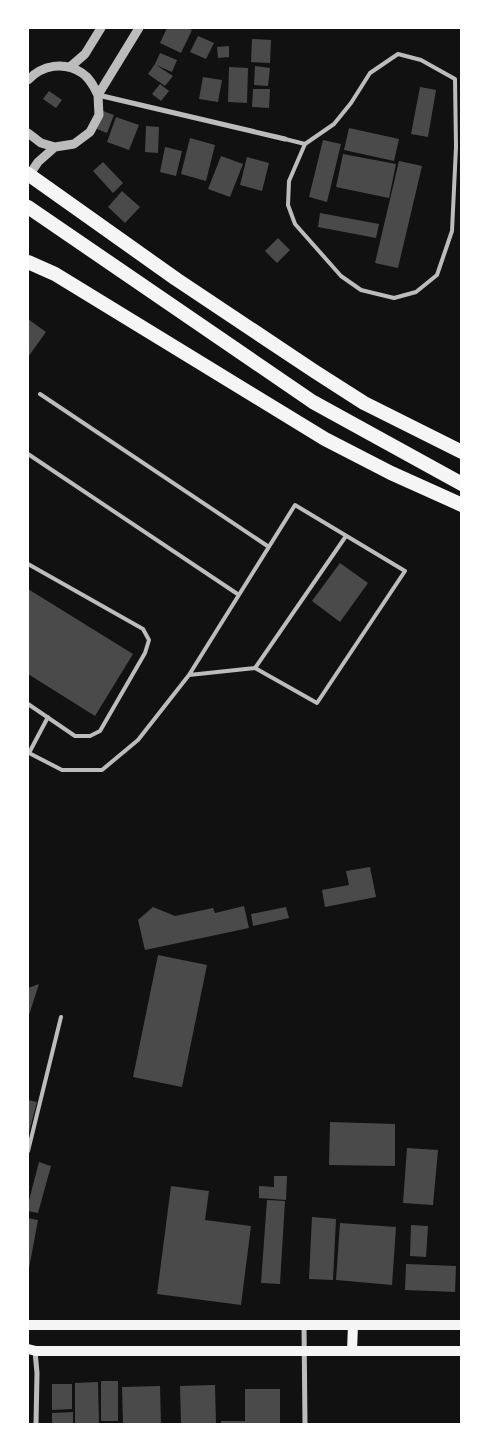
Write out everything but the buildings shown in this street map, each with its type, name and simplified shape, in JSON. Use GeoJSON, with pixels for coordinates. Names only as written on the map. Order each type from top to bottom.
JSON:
{"type":"FeatureCollection","features":[{"type":"Feature","properties":{"kind":"highway"},"geometry":{"type":"LineString","coordinates":[[28,176],[54,192],[176,279],[364,403],[462,452]]}},
{"type":"Feature","properties":{"kind":"highway"},"geometry":{"type":"LineString","coordinates":[[33,211],[312,402],[462,484]]}},
{"type":"Feature","properties":{"kind":"highway"},"geometry":{"type":"LineString","coordinates":[[28,262],[55,274],[325,439],[462,506]]}},
{"type":"Feature","properties":{"kind":"main road"},"geometry":{"type":"LineString","coordinates":[[28,1325],[462,1325]]}},
{"type":"Feature","properties":{"kind":"main road"},"geometry":{"type":"LineString","coordinates":[[352,1351],[353,1325]]}},
{"type":"Feature","properties":{"kind":"main road"},"geometry":{"type":"LineString","coordinates":[[30,1351],[462,1351]]}},
{"type":"Feature","properties":{"kind":"street"},"geometry":{"type":"LineString","coordinates":[[70,67],[85,54],[101,28]]}},
{"type":"Feature","properties":{"kind":"street"},"geometry":{"type":"LineString","coordinates":[[98,95],[139,28]]}},
{"type":"Feature","properties":{"kind":"street"},"geometry":{"type":"LineString","coordinates":[[28,80],[34,73],[45,67],[58,65],[70,67],[83,73],[92,83],[98,95],[98,114],[90,132],[74,144],[55,147],[41,143],[28,133]]}},
{"type":"Feature","properties":{"kind":"street"},"geometry":{"type":"LineString","coordinates":[[98,95],[285,139]]}},
{"type":"Feature","properties":{"kind":"street"},"geometry":{"type":"LineString","coordinates":[[28,176],[38,162],[55,147]]}},
{"type":"Feature","properties":{"kind":"street"},"geometry":{"type":"LineString","coordinates":[[304,1326],[305,1424]]}},
{"type":"Feature","properties":{"kind":"street"},"geometry":{"type":"LineString","coordinates":[[30,1351],[36,1424]]}},
{"type":"Feature","properties":{"kind":"lane"},"geometry":{"type":"LineString","coordinates":[[285,139],[305,144],[334,124],[351,103],[370,73],[398,54],[421,60],[455,79],[456,148],[452,231],[437,275],[416,292],[394,298],[361,290],[341,276],[295,224],[288,206],[289,181],[305,144]]}},
{"type":"Feature","properties":{"kind":"lane"},"geometry":{"type":"LineString","coordinates":[[40,394],[269,547]]}},
{"type":"Feature","properties":{"kind":"lane"},"geometry":{"type":"LineString","coordinates":[[28,454],[239,595]]}},
{"type":"Feature","properties":{"kind":"lane"},"geometry":{"type":"LineString","coordinates":[[48,717],[29,753],[62,770],[102,770],[138,740],[188,675],[295,505],[405,570],[317,703],[255,668],[188,675]]}},
{"type":"Feature","properties":{"kind":"lane"},"geometry":{"type":"LineString","coordinates":[[255,668],[346,536]]}},
{"type":"Feature","properties":{"kind":"lane"},"geometry":{"type":"LineString","coordinates":[[28,564],[142,629],[149,640],[145,653],[100,731],[90,736],[75,736],[28,704]]}},
{"type":"Feature","properties":{"kind":"lane"},"geometry":{"type":"LineString","coordinates":[[28,1151],[62,1017]]}}]}
